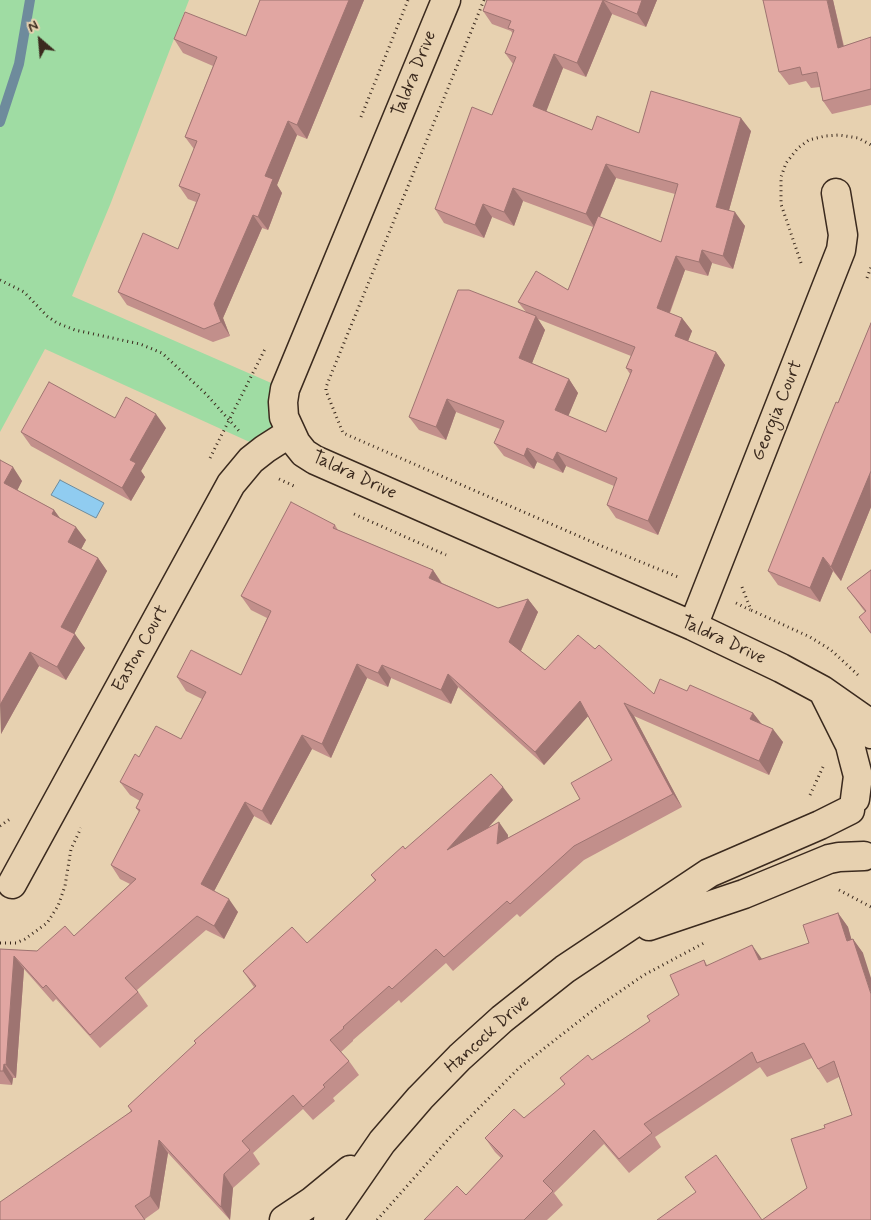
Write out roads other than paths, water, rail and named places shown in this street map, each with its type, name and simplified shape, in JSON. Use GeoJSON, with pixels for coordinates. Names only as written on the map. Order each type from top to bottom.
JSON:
{"type":"FeatureCollection","features":[{"type":"Feature","properties":{"kind":"street","name":"Taldra Drive"},"geometry":{"type":"LineString","coordinates":[[446,0],[285,389],[283,402],[284,417],[290,433],[304,453],[315,460],[693,626],[822,690],[862,718],[871,734]]}},
{"type":"Feature","properties":{"kind":"street","name":"Georgia Court"},"geometry":{"type":"LineString","coordinates":[[693,626],[841,250],[842,235],[836,193]]}},
{"type":"Feature","properties":{"kind":"street","name":"Easton Court"},"geometry":{"type":"LineString","coordinates":[[12,884],[231,484],[251,460],[290,433]]}},
{"type":"Feature","properties":{"kind":"street"},"geometry":{"type":"LineString","coordinates":[[822,690],[850,745],[858,776],[859,798],[848,824],[854,845],[867,858]]}},
{"type":"Feature","properties":{"kind":"street","name":"Hancock Drive"},"geometry":{"type":"LineString","coordinates":[[284,1220],[311,1202],[382,1142],[453,1064],[502,1019],[565,970],[709,873],[820,825],[859,798]]}},
{"type":"Feature","properties":{"kind":"street","name":"Hancock Drive"},"geometry":{"type":"LineString","coordinates":[[607,941],[675,916],[744,894],[829,859],[840,857],[867,858]]}},
{"type":"Feature","properties":{"kind":"street","name":"Hancock Drive"},"geometry":{"type":"LineString","coordinates":[[328,1220],[382,1142]]}},
{"type":"Feature","properties":{"kind":"water"},"geometry":{"type":"Polygon","coordinates":[[[60,480],[104,503],[96,518],[51,495],[60,480]]]}},
{"type":"Feature","properties":{"kind":"waterway"},"geometry":{"type":"LineString","coordinates":[[0,122],[19,64],[30,0]]}}]}
